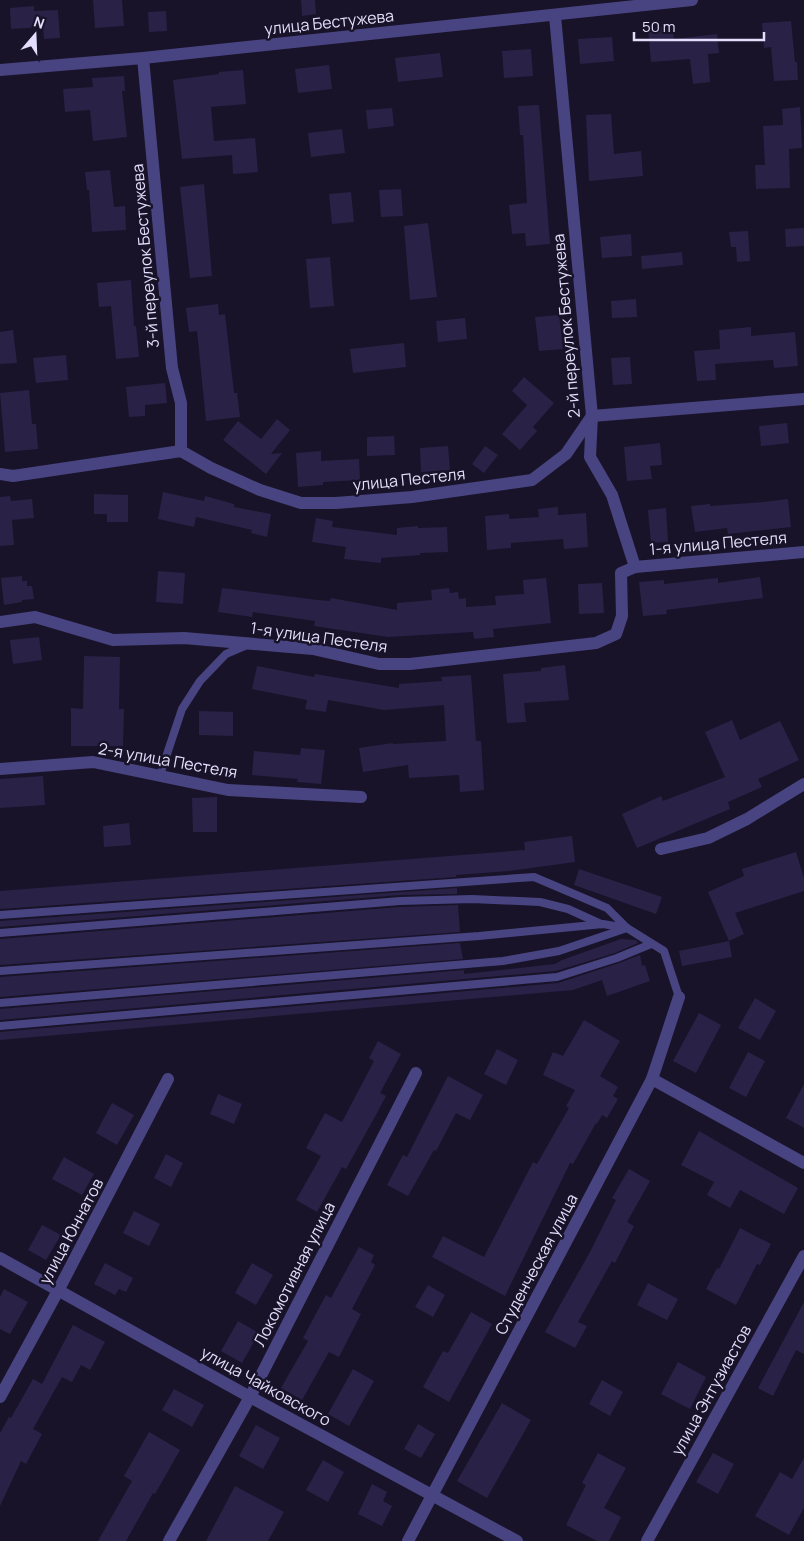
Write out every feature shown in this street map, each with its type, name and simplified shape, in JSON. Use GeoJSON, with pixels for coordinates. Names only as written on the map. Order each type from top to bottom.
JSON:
{"type":"FeatureCollection","features":[{"type":"Feature","properties":{"kind":"street","name":"улица Бестужева"},"geometry":{"type":"LineString","coordinates":[[0,70],[142,58],[555,16],[692,0]]}},
{"type":"Feature","properties":{"kind":"street","name":"2-й переулок Бестужева"},"geometry":{"type":"LineString","coordinates":[[555,16],[592,416],[590,457],[612,495],[635,567]]}},
{"type":"Feature","properties":{"kind":"street","name":"3-й переулок Бестужева"},"geometry":{"type":"LineString","coordinates":[[142,58],[172,368],[181,403],[181,451]]}},
{"type":"Feature","properties":{"kind":"street"},"geometry":{"type":"LineString","coordinates":[[592,416],[804,399]]}},
{"type":"Feature","properties":{"kind":"street","name":"улица Пестеля"},"geometry":{"type":"LineString","coordinates":[[181,451],[211,468],[260,490],[301,503],[336,503],[412,497],[532,480],[566,454],[592,416]]}},
{"type":"Feature","properties":{"kind":"street"},"geometry":{"type":"LineString","coordinates":[[0,474],[13,476],[181,451]]}},
{"type":"Feature","properties":{"kind":"street","name":"1-я улица Пестеля"},"geometry":{"type":"LineString","coordinates":[[0,622],[35,617],[113,640],[184,638],[252,643],[313,649],[379,664],[410,664],[596,643],[616,634],[622,616],[621,573],[635,567],[804,552]]}},
{"type":"Feature","properties":{"kind":"street","name":"2-я улица Пестеля"},"geometry":{"type":"LineString","coordinates":[[0,769],[94,762],[228,790],[361,797]]}},
{"type":"Feature","properties":{"kind":"street"},"geometry":{"type":"LineString","coordinates":[[661,849],[708,838],[747,819],[804,784]]}},
{"type":"Feature","properties":{"kind":"street","name":"Студенческая улица"},"geometry":{"type":"LineString","coordinates":[[408,1541],[652,1079],[679,997]]}},
{"type":"Feature","properties":{"kind":"street","name":"Локомотивная улица"},"geometry":{"type":"LineString","coordinates":[[169,1541],[250,1397],[416,1073]]}},
{"type":"Feature","properties":{"kind":"street","name":"улица Юннатов"},"geometry":{"type":"LineString","coordinates":[[0,1397],[59,1290],[168,1079]]}},
{"type":"Feature","properties":{"kind":"street"},"geometry":{"type":"LineString","coordinates":[[652,1079],[804,1163]]}},
{"type":"Feature","properties":{"kind":"street","name":"улица Энтузиастов"},"geometry":{"type":"LineString","coordinates":[[647,1541],[804,1256]]}},
{"type":"Feature","properties":{"kind":"street","name":"улица Чайковского"},"geometry":{"type":"LineString","coordinates":[[0,1258],[250,1397],[517,1541]]}},
{"type":"Feature","properties":{"kind":"lane"},"geometry":{"type":"LineString","coordinates":[[160,775],[182,709],[200,681],[226,654],[252,643]]}},
{"type":"Feature","properties":{"kind":"lane"},"geometry":{"type":"LineString","coordinates":[[0,915],[534,877],[607,908],[627,928],[664,952],[679,997]]}},
{"type":"Feature","properties":{"kind":"lane"},"geometry":{"type":"LineString","coordinates":[[0,933],[400,901],[472,899],[540,902],[568,908],[603,924]]}},
{"type":"Feature","properties":{"kind":"lane"},"geometry":{"type":"LineString","coordinates":[[0,971],[479,936],[603,924],[627,928]]}},
{"type":"Feature","properties":{"kind":"lane"},"geometry":{"type":"LineString","coordinates":[[0,1003],[503,961],[559,951],[627,928]]}},
{"type":"Feature","properties":{"kind":"lane"},"geometry":{"type":"LineString","coordinates":[[0,1026],[558,977],[617,958],[651,944]]}},
{"type":"Feature","properties":{"kind":"building"},"geometry":{"type":"Polygon","coordinates":[[[93,0],[122,0],[124,26],[95,28],[93,0]]]}},
{"type":"Feature","properties":{"kind":"building"},"geometry":{"type":"Polygon","coordinates":[[[301,0],[315,0],[316,14],[302,16],[301,0]]]}},
{"type":"Feature","properties":{"kind":"building"},"geometry":{"type":"Polygon","coordinates":[[[34,6],[34,11],[58,10],[60,38],[44,39],[43,27],[11,29],[10,8],[34,6]]]}},
{"type":"Feature","properties":{"kind":"building"},"geometry":{"type":"Polygon","coordinates":[[[166,11],[167,31],[149,32],[148,12],[166,11]]]}},
{"type":"Feature","properties":{"kind":"building"},"geometry":{"type":"Polygon","coordinates":[[[791,21],[798,80],[774,81],[771,47],[764,48],[762,23],[791,21]]]}},
{"type":"Feature","properties":{"kind":"building"},"geometry":{"type":"Polygon","coordinates":[[[672,26],[674,39],[717,34],[719,53],[708,54],[710,82],[693,84],[690,59],[651,62],[648,28],[672,26]]]}},
{"type":"Feature","properties":{"kind":"building"},"geometry":{"type":"Polygon","coordinates":[[[612,37],[614,61],[580,64],[578,39],[612,37]]]}},
{"type":"Feature","properties":{"kind":"building"},"geometry":{"type":"Polygon","coordinates":[[[531,49],[533,76],[504,78],[502,51],[531,49]]]}},
{"type":"Feature","properties":{"kind":"building"},"geometry":{"type":"Polygon","coordinates":[[[440,53],[443,77],[398,82],[395,58],[440,53]]]}},
{"type":"Feature","properties":{"kind":"building"},"geometry":{"type":"Polygon","coordinates":[[[329,65],[332,89],[298,93],[295,69],[329,65]]]}},
{"type":"Feature","properties":{"kind":"building"},"geometry":{"type":"Polygon","coordinates":[[[243,70],[246,104],[211,107],[214,141],[255,138],[258,172],[233,174],[232,155],[182,159],[173,80],[243,70]]]}},
{"type":"Feature","properties":{"kind":"building"},"geometry":{"type":"Polygon","coordinates":[[[124,76],[125,91],[122,91],[127,137],[93,141],[90,110],[65,112],[63,89],[93,87],[92,78],[124,76]]]}},
{"type":"Feature","properties":{"kind":"building"},"geometry":{"type":"Polygon","coordinates":[[[539,105],[550,244],[526,246],[525,233],[512,234],[509,205],[527,203],[523,135],[520,135],[518,106],[539,105]]]}},
{"type":"Feature","properties":{"kind":"building"},"geometry":{"type":"Polygon","coordinates":[[[800,107],[802,148],[789,149],[790,188],[756,189],[755,165],[765,165],[763,126],[783,125],[782,109],[800,107]]]}},
{"type":"Feature","properties":{"kind":"building"},"geometry":{"type":"Polygon","coordinates":[[[392,108],[394,126],[368,129],[366,110],[392,108]]]}},
{"type":"Feature","properties":{"kind":"building"},"geometry":{"type":"Polygon","coordinates":[[[611,114],[614,154],[641,151],[643,176],[589,181],[586,115],[611,114]]]}},
{"type":"Feature","properties":{"kind":"building"},"geometry":{"type":"Polygon","coordinates":[[[342,129],[345,153],[311,157],[308,133],[342,129]]]}},
{"type":"Feature","properties":{"kind":"building"},"geometry":{"type":"Polygon","coordinates":[[[110,170],[114,207],[125,206],[126,230],[92,232],[89,190],[87,190],[85,172],[110,170]]]}},
{"type":"Feature","properties":{"kind":"building"},"geometry":{"type":"Polygon","coordinates":[[[204,184],[212,276],[190,278],[180,187],[204,184]]]}},
{"type":"Feature","properties":{"kind":"building"},"geometry":{"type":"Polygon","coordinates":[[[401,189],[403,216],[381,217],[379,190],[401,189]]]}},
{"type":"Feature","properties":{"kind":"building"},"geometry":{"type":"Polygon","coordinates":[[[351,192],[354,222],[332,224],[329,194],[351,192]]]}},
{"type":"Feature","properties":{"kind":"building"},"geometry":{"type":"Polygon","coordinates":[[[428,223],[437,297],[410,300],[404,226],[428,223]]]}},
{"type":"Feature","properties":{"kind":"building"},"geometry":{"type":"Polygon","coordinates":[[[804,228],[804,246],[786,247],[785,229],[804,228]]]}},
{"type":"Feature","properties":{"kind":"building"},"geometry":{"type":"Polygon","coordinates":[[[748,231],[750,261],[737,262],[736,247],[731,247],[729,232],[748,231]]]}},
{"type":"Feature","properties":{"kind":"building"},"geometry":{"type":"Polygon","coordinates":[[[631,234],[632,256],[602,258],[600,237],[631,234]]]}},
{"type":"Feature","properties":{"kind":"building"},"geometry":{"type":"Polygon","coordinates":[[[682,252],[683,265],[642,269],[641,256],[682,252]]]}},
{"type":"Feature","properties":{"kind":"building"},"geometry":{"type":"Polygon","coordinates":[[[330,257],[334,306],[310,308],[306,259],[330,257]]]}},
{"type":"Feature","properties":{"kind":"building"},"geometry":{"type":"Polygon","coordinates":[[[131,280],[134,326],[136,326],[139,357],[116,359],[111,306],[99,307],[97,283],[131,280]]]}},
{"type":"Feature","properties":{"kind":"building"},"geometry":{"type":"Polygon","coordinates":[[[636,299],[637,317],[612,318],[611,301],[636,299]]]}},
{"type":"Feature","properties":{"kind":"building"},"geometry":{"type":"Polygon","coordinates":[[[218,304],[219,315],[225,314],[234,393],[237,393],[240,417],[206,421],[197,331],[189,332],[186,308],[218,304]]]}},
{"type":"Feature","properties":{"kind":"building"},"geometry":{"type":"Polygon","coordinates":[[[559,315],[563,349],[539,351],[535,317],[559,315]]]}},
{"type":"Feature","properties":{"kind":"building"},"geometry":{"type":"Polygon","coordinates":[[[465,318],[467,339],[438,342],[436,321],[465,318]]]}},
{"type":"Feature","properties":{"kind":"building"},"geometry":{"type":"Polygon","coordinates":[[[751,327],[751,336],[795,332],[798,366],[774,368],[773,360],[715,364],[716,380],[697,381],[694,351],[720,349],[719,330],[751,327]]]}},
{"type":"Feature","properties":{"kind":"building"},"geometry":{"type":"Polygon","coordinates":[[[13,330],[17,363],[0,364],[0,332],[13,330]]]}},
{"type":"Feature","properties":{"kind":"building"},"geometry":{"type":"Polygon","coordinates":[[[404,343],[406,367],[353,373],[350,349],[404,343]]]}},
{"type":"Feature","properties":{"kind":"building"},"geometry":{"type":"Polygon","coordinates":[[[66,355],[68,380],[36,383],[33,358],[66,355]]]}},
{"type":"Feature","properties":{"kind":"building"},"geometry":{"type":"Polygon","coordinates":[[[630,357],[632,384],[613,385],[611,358],[630,357]]]}},
{"type":"Feature","properties":{"kind":"building"},"geometry":{"type":"Polygon","coordinates":[[[524,377],[554,403],[533,427],[537,431],[520,450],[502,434],[527,405],[512,391],[524,377]]]}},
{"type":"Feature","properties":{"kind":"building"},"geometry":{"type":"Polygon","coordinates":[[[165,383],[167,403],[145,405],[145,416],[129,417],[126,387],[165,383]]]}},
{"type":"Feature","properties":{"kind":"building"},"geometry":{"type":"Polygon","coordinates":[[[29,390],[32,424],[36,424],[38,449],[5,452],[0,393],[29,390]]]}},
{"type":"Feature","properties":{"kind":"building"},"geometry":{"type":"Polygon","coordinates":[[[277,419],[290,430],[271,454],[282,453],[266,474],[223,440],[238,421],[261,439],[277,419]]]}},
{"type":"Feature","properties":{"kind":"building"},"geometry":{"type":"Polygon","coordinates":[[[787,423],[789,443],[761,446],[759,426],[787,423]]]}},
{"type":"Feature","properties":{"kind":"building"},"geometry":{"type":"Polygon","coordinates":[[[394,436],[395,455],[367,456],[367,437],[394,436]]]}},
{"type":"Feature","properties":{"kind":"building"},"geometry":{"type":"Polygon","coordinates":[[[660,443],[662,465],[650,466],[652,479],[627,481],[624,447],[660,443]]]}},
{"type":"Feature","properties":{"kind":"building"},"geometry":{"type":"Polygon","coordinates":[[[448,446],[450,470],[421,472],[420,448],[448,446]]]}},
{"type":"Feature","properties":{"kind":"building"},"geometry":{"type":"Polygon","coordinates":[[[485,446],[498,455],[484,473],[472,464],[485,446]]]}},
{"type":"Feature","properties":{"kind":"building"},"geometry":{"type":"Polygon","coordinates":[[[321,451],[321,461],[359,459],[360,480],[323,482],[323,485],[298,487],[296,453],[321,451]]]}},
{"type":"Feature","properties":{"kind":"building"},"geometry":{"type":"Polygon","coordinates":[[[163,492],[204,501],[205,496],[234,504],[234,507],[271,514],[267,537],[251,533],[252,530],[196,517],[194,527],[158,519],[163,492]]]}},
{"type":"Feature","properties":{"kind":"building"},"geometry":{"type":"Polygon","coordinates":[[[94,494],[128,495],[128,522],[107,522],[107,514],[94,514],[94,494]]]}},
{"type":"Feature","properties":{"kind":"building"},"geometry":{"type":"Polygon","coordinates":[[[10,496],[11,501],[32,499],[34,518],[12,520],[14,545],[0,546],[0,497],[10,496]]]}},
{"type":"Feature","properties":{"kind":"building"},"geometry":{"type":"Polygon","coordinates":[[[788,499],[791,527],[728,534],[727,528],[695,532],[691,506],[788,499]]]}},
{"type":"Feature","properties":{"kind":"building"},"geometry":{"type":"Polygon","coordinates":[[[558,507],[558,515],[586,513],[588,547],[564,549],[563,539],[511,543],[511,548],[487,550],[485,516],[509,514],[509,519],[539,517],[538,509],[558,507]]]}},
{"type":"Feature","properties":{"kind":"building"},"geometry":{"type":"Polygon","coordinates":[[[666,508],[668,542],[651,543],[648,510],[666,508]]]}},
{"type":"Feature","properties":{"kind":"building"},"geometry":{"type":"Polygon","coordinates":[[[316,518],[333,521],[332,527],[397,535],[397,528],[418,526],[418,528],[447,527],[448,552],[420,553],[420,555],[381,558],[381,563],[344,559],[346,547],[312,542],[316,518]]]}},
{"type":"Feature","properties":{"kind":"building"},"geometry":{"type":"Polygon","coordinates":[[[158,571],[185,573],[183,604],[156,602],[158,571]]]}},
{"type":"Feature","properties":{"kind":"building"},"geometry":{"type":"Polygon","coordinates":[[[22,576],[22,581],[27,581],[27,586],[32,586],[34,599],[4,605],[1,578],[22,576]]]}},
{"type":"Feature","properties":{"kind":"building"},"geometry":{"type":"Polygon","coordinates":[[[760,577],[763,598],[666,610],[667,614],[643,616],[639,582],[664,580],[664,584],[718,578],[718,583],[760,577]]]}},
{"type":"Feature","properties":{"kind":"building"},"geometry":{"type":"Polygon","coordinates":[[[546,578],[551,623],[493,629],[494,637],[474,639],[473,632],[388,637],[314,626],[315,621],[253,612],[252,617],[218,612],[222,588],[318,600],[330,601],[331,598],[397,610],[397,603],[432,600],[431,590],[449,588],[450,593],[458,592],[459,599],[466,598],[466,607],[496,605],[495,596],[524,594],[523,580],[546,578]]]}},
{"type":"Feature","properties":{"kind":"building"},"geometry":{"type":"Polygon","coordinates":[[[602,583],[604,613],[579,614],[578,584],[602,583]]]}},
{"type":"Feature","properties":{"kind":"building"},"geometry":{"type":"Polygon","coordinates":[[[39,637],[42,660],[13,664],[10,640],[39,637]]]}},
{"type":"Feature","properties":{"kind":"building"},"geometry":{"type":"Polygon","coordinates":[[[84,656],[120,657],[119,709],[124,709],[123,746],[71,746],[71,708],[83,709],[84,656]]]}},
{"type":"Feature","properties":{"kind":"building"},"geometry":{"type":"Polygon","coordinates":[[[565,665],[569,700],[524,703],[526,722],[507,723],[503,674],[541,671],[541,668],[565,665]]]}},
{"type":"Feature","properties":{"kind":"building"},"geometry":{"type":"Polygon","coordinates":[[[257,666],[314,677],[315,674],[399,688],[399,684],[442,681],[441,677],[471,675],[476,741],[481,741],[484,790],[460,792],[459,775],[409,778],[408,765],[363,772],[359,748],[393,743],[446,741],[444,705],[384,710],[328,700],[326,712],[305,709],[307,700],[252,689],[257,666]]]}},
{"type":"Feature","properties":{"kind":"building"},"geometry":{"type":"Polygon","coordinates":[[[199,711],[233,712],[233,736],[199,735],[199,711]]]}},
{"type":"Feature","properties":{"kind":"building"},"geometry":{"type":"Polygon","coordinates":[[[732,720],[740,740],[780,721],[799,760],[758,779],[762,787],[728,802],[730,809],[637,848],[622,814],[661,796],[663,801],[725,777],[705,732],[732,720]]]}},
{"type":"Feature","properties":{"kind":"building"},"geometry":{"type":"Polygon","coordinates":[[[301,748],[325,750],[321,784],[297,782],[298,779],[252,775],[254,751],[300,755],[301,748]]]}},
{"type":"Feature","properties":{"kind":"building"},"geometry":{"type":"Polygon","coordinates":[[[43,776],[45,805],[0,808],[0,779],[43,776]]]}},
{"type":"Feature","properties":{"kind":"building"},"geometry":{"type":"Polygon","coordinates":[[[217,797],[217,832],[193,832],[192,798],[217,797]]]}},
{"type":"Feature","properties":{"kind":"building"},"geometry":{"type":"Polygon","coordinates":[[[129,823],[131,845],[104,847],[103,826],[129,823]]]}},
{"type":"Feature","properties":{"kind":"building"},"geometry":{"type":"Polygon","coordinates":[[[572,836],[575,862],[509,871],[456,875],[456,877],[0,909],[0,891],[525,850],[524,842],[572,836]]]}},
{"type":"Feature","properties":{"kind":"building"},"geometry":{"type":"Polygon","coordinates":[[[796,852],[804,878],[804,891],[735,913],[744,934],[729,941],[708,892],[744,876],[742,869],[796,852]]]}},
{"type":"Feature","properties":{"kind":"building"},"geometry":{"type":"Polygon","coordinates":[[[579,869],[662,897],[656,914],[574,885],[579,869]]]}},
{"type":"Feature","properties":{"kind":"building"},"geometry":{"type":"Polygon","coordinates":[[[457,888],[457,894],[400,895],[0,927],[0,921],[457,888]]]}},
{"type":"Feature","properties":{"kind":"building"},"geometry":{"type":"Polygon","coordinates":[[[458,905],[460,932],[0,965],[0,939],[400,907],[458,905]]]}},
{"type":"Feature","properties":{"kind":"building"},"geometry":{"type":"Polygon","coordinates":[[[621,939],[636,940],[638,943],[615,953],[556,971],[0,1020],[0,1009],[464,970],[464,974],[555,964],[621,939]]]}},
{"type":"Feature","properties":{"kind":"building"},"geometry":{"type":"Polygon","coordinates":[[[729,941],[732,957],[682,966],[679,951],[729,941]]]}},
{"type":"Feature","properties":{"kind":"building"},"geometry":{"type":"Polygon","coordinates":[[[460,943],[463,959],[0,997],[0,977],[460,943]]]}},
{"type":"Feature","properties":{"kind":"building"},"geometry":{"type":"Polygon","coordinates":[[[640,955],[642,966],[645,965],[650,981],[607,996],[602,980],[573,990],[0,1040],[0,1032],[558,983],[640,955]]]}},
{"type":"Feature","properties":{"kind":"building"},"geometry":{"type":"Polygon","coordinates":[[[755,998],[776,1011],[760,1040],[738,1028],[755,998]]]}},
{"type":"Feature","properties":{"kind":"building"},"geometry":{"type":"Polygon","coordinates":[[[699,1013],[721,1025],[696,1073],[673,1061],[699,1013]]]}},
{"type":"Feature","properties":{"kind":"building"},"geometry":{"type":"Polygon","coordinates":[[[584,1020],[620,1041],[600,1076],[618,1087],[613,1096],[618,1099],[607,1118],[602,1115],[596,1123],[573,1164],[570,1163],[505,1296],[432,1257],[443,1236],[484,1257],[533,1162],[537,1164],[569,1108],[566,1106],[575,1090],[543,1075],[553,1052],[563,1056],[584,1020]]]}},
{"type":"Feature","properties":{"kind":"building"},"geometry":{"type":"Polygon","coordinates":[[[378,1041],[401,1054],[380,1093],[386,1096],[377,1113],[346,1169],[342,1167],[317,1212],[296,1200],[321,1156],[306,1148],[325,1113],[342,1122],[374,1061],[369,1058],[378,1041]]]}},
{"type":"Feature","properties":{"kind":"building"},"geometry":{"type":"Polygon","coordinates":[[[497,1049],[518,1060],[506,1085],[484,1074],[497,1049]]]}},
{"type":"Feature","properties":{"kind":"building"},"geometry":{"type":"Polygon","coordinates":[[[748,1052],[765,1061],[746,1097],[729,1088],[748,1052]]]}},
{"type":"Feature","properties":{"kind":"building"},"geometry":{"type":"Polygon","coordinates":[[[448,1076],[483,1095],[470,1120],[456,1113],[436,1151],[434,1150],[408,1196],[387,1185],[403,1155],[407,1157],[448,1076]]]}},
{"type":"Feature","properties":{"kind":"building"},"geometry":{"type":"Polygon","coordinates":[[[804,1084],[804,1128],[786,1118],[804,1084]]]}},
{"type":"Feature","properties":{"kind":"building"},"geometry":{"type":"Polygon","coordinates":[[[218,1094],[242,1104],[234,1124],[210,1114],[218,1094]]]}},
{"type":"Feature","properties":{"kind":"building"},"geometry":{"type":"Polygon","coordinates":[[[112,1103],[134,1115],[117,1145],[96,1133],[112,1103]]]}},
{"type":"Feature","properties":{"kind":"building"},"geometry":{"type":"Polygon","coordinates":[[[699,1131],[798,1188],[784,1214],[740,1190],[730,1208],[707,1195],[714,1182],[681,1165],[699,1131]]]}},
{"type":"Feature","properties":{"kind":"building"},"geometry":{"type":"Polygon","coordinates":[[[166,1154],[183,1163],[171,1187],[154,1178],[166,1154]]]}},
{"type":"Feature","properties":{"kind":"building"},"geometry":{"type":"Polygon","coordinates":[[[64,1157],[94,1174],[82,1195],[52,1179],[64,1157]]]}},
{"type":"Feature","properties":{"kind":"building"},"geometry":{"type":"Polygon","coordinates":[[[629,1169],[650,1181],[627,1222],[634,1226],[615,1263],[612,1261],[578,1322],[587,1326],[575,1348],[545,1332],[591,1250],[616,1200],[612,1198],[629,1169]]]}},
{"type":"Feature","properties":{"kind":"building"},"geometry":{"type":"Polygon","coordinates":[[[134,1211],[160,1224],[149,1246],[123,1233],[134,1211]]]}},
{"type":"Feature","properties":{"kind":"building"},"geometry":{"type":"Polygon","coordinates":[[[42,1225],[61,1235],[46,1260],[28,1250],[42,1225]]]}},
{"type":"Feature","properties":{"kind":"building"},"geometry":{"type":"Polygon","coordinates":[[[740,1228],[771,1244],[760,1265],[757,1264],[736,1305],[706,1289],[717,1268],[719,1269],[740,1228]]]}},
{"type":"Feature","properties":{"kind":"building"},"geometry":{"type":"Polygon","coordinates":[[[359,1247],[374,1255],[371,1262],[375,1265],[352,1309],[361,1314],[339,1357],[329,1352],[302,1400],[281,1388],[308,1341],[303,1338],[326,1295],[331,1298],[359,1247]]]}},
{"type":"Feature","properties":{"kind":"building"},"geometry":{"type":"Polygon","coordinates":[[[105,1263],[133,1278],[126,1292],[119,1289],[115,1295],[94,1284],[105,1263]]]}},
{"type":"Feature","properties":{"kind":"building"},"geometry":{"type":"Polygon","coordinates":[[[252,1263],[273,1275],[256,1305],[235,1293],[252,1263]]]}},
{"type":"Feature","properties":{"kind":"building"},"geometry":{"type":"Polygon","coordinates":[[[648,1283],[678,1299],[667,1320],[637,1305],[648,1283]]]}},
{"type":"Feature","properties":{"kind":"building"},"geometry":{"type":"Polygon","coordinates":[[[428,1285],[445,1295],[433,1317],[415,1307],[428,1285]]]}},
{"type":"Feature","properties":{"kind":"building"},"geometry":{"type":"Polygon","coordinates":[[[4,1289],[28,1302],[10,1334],[0,1329],[0,1297],[4,1289]]]}},
{"type":"Feature","properties":{"kind":"building"},"geometry":{"type":"Polygon","coordinates":[[[804,1302],[804,1354],[796,1350],[773,1396],[758,1388],[804,1302]]]}},
{"type":"Feature","properties":{"kind":"building"},"geometry":{"type":"Polygon","coordinates":[[[471,1312],[492,1324],[449,1402],[423,1387],[443,1351],[448,1353],[471,1312]]]}},
{"type":"Feature","properties":{"kind":"building"},"geometry":{"type":"Polygon","coordinates":[[[238,1321],[259,1333],[242,1363],[221,1351],[238,1321]]]}},
{"type":"Feature","properties":{"kind":"building"},"geometry":{"type":"Polygon","coordinates":[[[73,1325],[105,1342],[90,1370],[81,1365],[72,1382],[62,1377],[33,1429],[42,1434],[26,1464],[21,1461],[0,1506],[0,1433],[9,1417],[11,1418],[33,1379],[42,1384],[73,1325]]]}},
{"type":"Feature","properties":{"kind":"building"},"geometry":{"type":"Polygon","coordinates":[[[678,1362],[706,1377],[690,1409],[661,1394],[678,1362]]]}},
{"type":"Feature","properties":{"kind":"building"},"geometry":{"type":"Polygon","coordinates":[[[353,1369],[374,1381],[349,1426],[328,1414],[353,1369]]]}},
{"type":"Feature","properties":{"kind":"building"},"geometry":{"type":"Polygon","coordinates":[[[602,1380],[623,1392],[610,1416],[589,1404],[602,1380]]]}},
{"type":"Feature","properties":{"kind":"building"},"geometry":{"type":"Polygon","coordinates":[[[174,1389],[204,1405],[192,1427],[162,1410],[174,1389]]]}},
{"type":"Feature","properties":{"kind":"building"},"geometry":{"type":"Polygon","coordinates":[[[502,1403],[531,1420],[487,1498],[457,1481],[502,1403]]]}},
{"type":"Feature","properties":{"kind":"building"},"geometry":{"type":"Polygon","coordinates":[[[418,1424],[435,1434],[421,1458],[404,1449],[418,1424]]]}},
{"type":"Feature","properties":{"kind":"building"},"geometry":{"type":"Polygon","coordinates":[[[256,1425],[280,1438],[263,1469],[239,1456],[256,1425]]]}},
{"type":"Feature","properties":{"kind":"building"},"geometry":{"type":"Polygon","coordinates":[[[149,1432],[180,1450],[126,1541],[98,1541],[132,1481],[124,1476],[149,1432]]]}},
{"type":"Feature","properties":{"kind":"building"},"geometry":{"type":"Polygon","coordinates":[[[598,1453],[626,1468],[604,1508],[621,1517],[609,1541],[597,1541],[566,1525],[586,1485],[582,1483],[598,1453]]]}},
{"type":"Feature","properties":{"kind":"building"},"geometry":{"type":"Polygon","coordinates":[[[713,1453],[734,1464],[718,1494],[696,1482],[713,1453]]]}},
{"type":"Feature","properties":{"kind":"building"},"geometry":{"type":"Polygon","coordinates":[[[804,1458],[804,1508],[789,1535],[755,1516],[780,1472],[792,1479],[804,1458]]]}},
{"type":"Feature","properties":{"kind":"building"},"geometry":{"type":"Polygon","coordinates":[[[323,1460],[344,1472],[328,1502],[306,1490],[323,1460]]]}},
{"type":"Feature","properties":{"kind":"building"},"geometry":{"type":"Polygon","coordinates":[[[372,1484],[387,1492],[383,1501],[392,1506],[382,1526],[358,1514],[372,1484]]]}},
{"type":"Feature","properties":{"kind":"building"},"geometry":{"type":"Polygon","coordinates":[[[235,1486],[284,1512],[268,1541],[206,1541],[235,1486]]]}}]}
